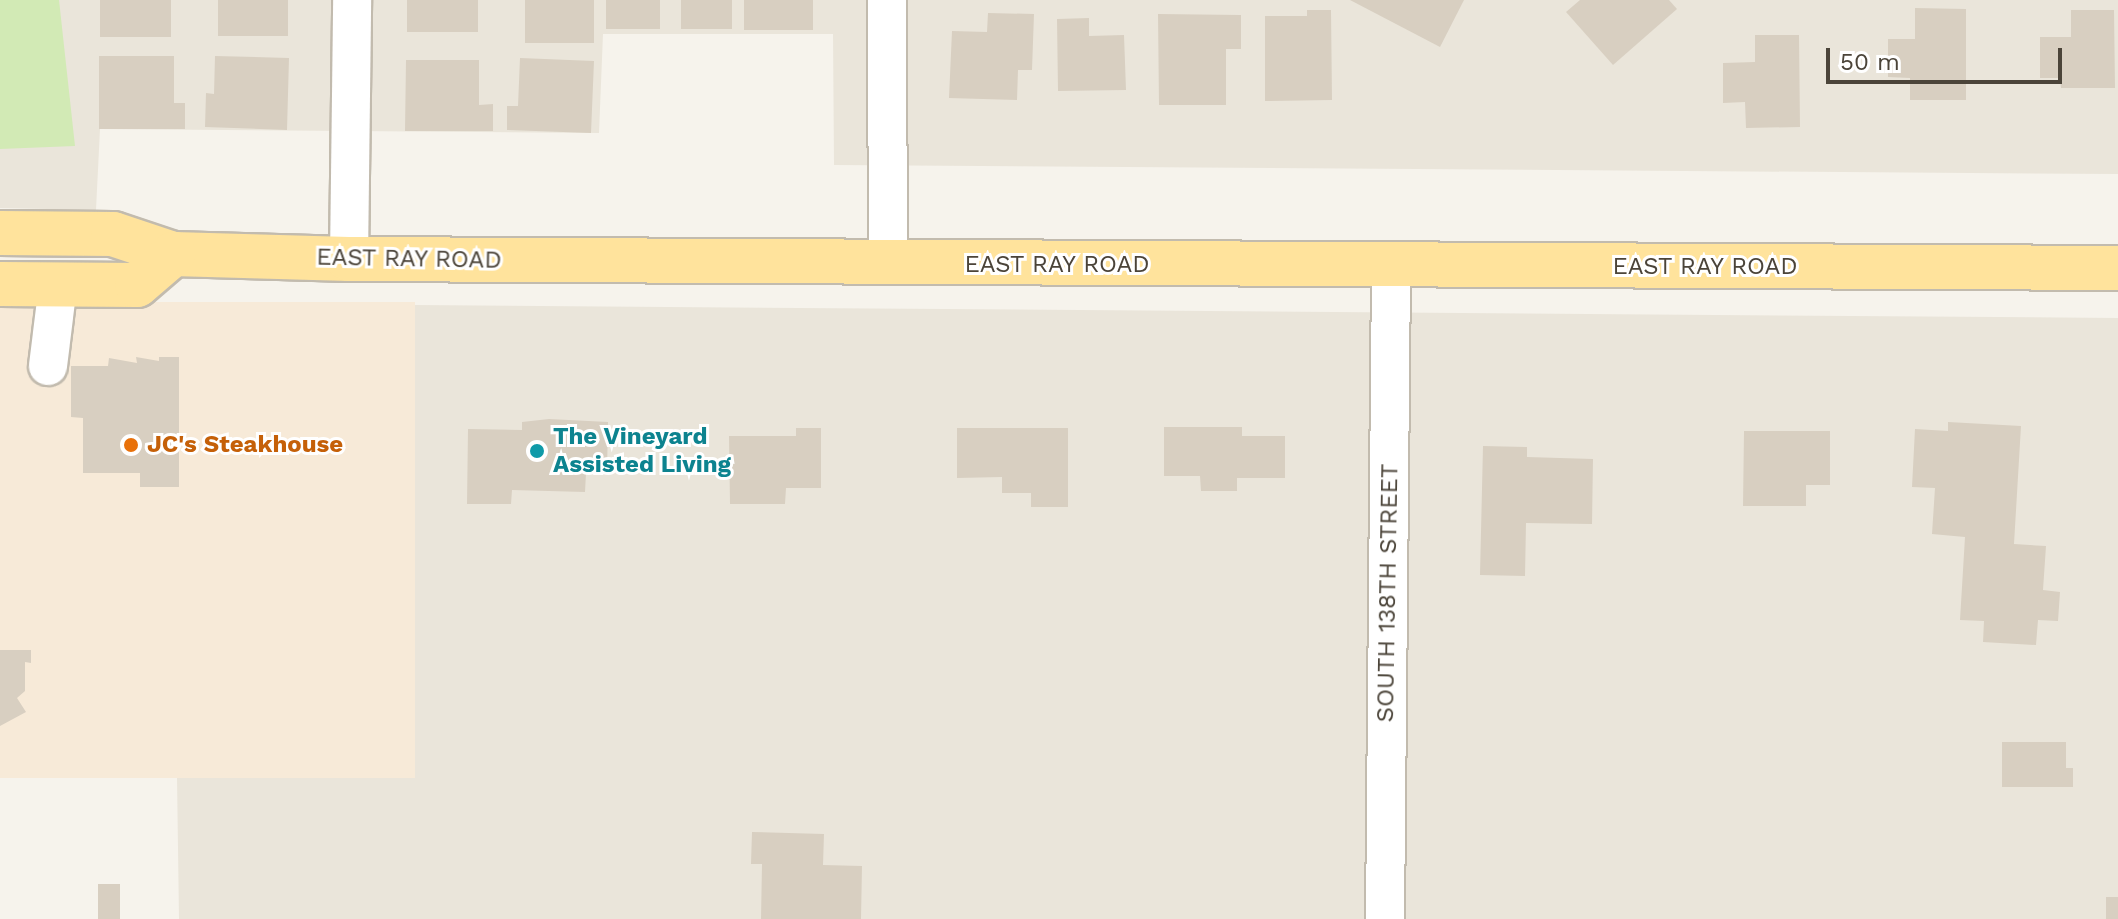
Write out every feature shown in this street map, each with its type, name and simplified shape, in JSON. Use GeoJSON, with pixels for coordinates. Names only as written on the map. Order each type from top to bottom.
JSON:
{"type":"FeatureCollection","features":[{"type":"Feature","properties":{"kind":"main road","name":"EAST RAY ROAD"},"geometry":{"type":"LineString","coordinates":[[0,233],[113,234],[173,254],[349,259],[888,265],[2118,268]]}},
{"type":"Feature","properties":{"kind":"main road"},"geometry":{"type":"LineString","coordinates":[[0,284],[137,285],[173,254]]}},
{"type":"Feature","properties":{"kind":"street"},"geometry":{"type":"LineString","coordinates":[[349,259],[352,0]]}},
{"type":"Feature","properties":{"kind":"street"},"geometry":{"type":"LineString","coordinates":[[887,0],[888,265]]}},
{"type":"Feature","properties":{"kind":"street","name":"SOUTH 138TH STREET"},"geometry":{"type":"LineString","coordinates":[[1385,919],[1391,266]]}},
{"type":"Feature","properties":{"kind":"street"},"geometry":{"type":"LineString","coordinates":[[48,366],[58,284]]}},
{"type":"Feature","properties":{"kind":"shaded area"},"geometry":{"type":"Polygon","coordinates":[[[0,0],[2118,0],[2118,174],[834,165],[833,34],[603,34],[599,133],[100,129],[96,210],[0,208],[0,0]]]}},
{"type":"Feature","properties":{"kind":"shaded area"},"geometry":{"type":"Polygon","coordinates":[[[0,302],[415,302],[415,778],[0,778],[0,302]]]}},
{"type":"Feature","properties":{"kind":"shaded area"},"geometry":{"type":"Polygon","coordinates":[[[415,305],[2118,318],[2118,919],[179,919],[177,778],[411,778],[415,305]]]}},
{"type":"Feature","properties":{"kind":"green space"},"geometry":{"type":"Polygon","coordinates":[[[0,0],[59,0],[75,146],[0,149],[0,0]]]}},
{"type":"Feature","properties":{"kind":"building"},"geometry":{"type":"Polygon","coordinates":[[[100,0],[171,0],[171,37],[100,37],[100,0]]]}},
{"type":"Feature","properties":{"kind":"building"},"geometry":{"type":"Polygon","coordinates":[[[218,0],[288,0],[288,36],[218,36],[218,0]]]}},
{"type":"Feature","properties":{"kind":"building"},"geometry":{"type":"Polygon","coordinates":[[[407,0],[478,0],[478,32],[407,32],[407,0]]]}},
{"type":"Feature","properties":{"kind":"building"},"geometry":{"type":"Polygon","coordinates":[[[525,0],[594,0],[594,43],[525,43],[525,0]]]}},
{"type":"Feature","properties":{"kind":"building"},"geometry":{"type":"Polygon","coordinates":[[[606,0],[660,0],[660,29],[606,29],[606,0]]]}},
{"type":"Feature","properties":{"kind":"building"},"geometry":{"type":"Polygon","coordinates":[[[681,0],[732,0],[732,29],[681,29],[681,0]]]}},
{"type":"Feature","properties":{"kind":"building"},"geometry":{"type":"Polygon","coordinates":[[[744,0],[813,0],[813,30],[744,30],[744,0]]]}},
{"type":"Feature","properties":{"kind":"building"},"geometry":{"type":"Polygon","coordinates":[[[1350,0],[1464,0],[1440,47],[1350,0]]]}},
{"type":"Feature","properties":{"kind":"building"},"geometry":{"type":"Polygon","coordinates":[[[1580,0],[1669,0],[1677,9],[1613,65],[1566,12],[1580,0]]]}},
{"type":"Feature","properties":{"kind":"building"},"geometry":{"type":"Polygon","coordinates":[[[1915,8],[1966,9],[1966,100],[1910,100],[1910,78],[1888,77],[1888,39],[1915,39],[1915,8]]]}},
{"type":"Feature","properties":{"kind":"building"},"geometry":{"type":"Polygon","coordinates":[[[1307,10],[1331,10],[1332,100],[1265,101],[1265,16],[1307,16],[1307,10]]]}},
{"type":"Feature","properties":{"kind":"building"},"geometry":{"type":"Polygon","coordinates":[[[2071,10],[2114,10],[2115,88],[2061,88],[2060,78],[2040,78],[2040,37],[2071,37],[2071,10]]]}},
{"type":"Feature","properties":{"kind":"building"},"geometry":{"type":"Polygon","coordinates":[[[988,13],[1034,14],[1032,70],[1018,70],[1017,100],[949,98],[952,31],[987,32],[988,13]]]}},
{"type":"Feature","properties":{"kind":"building"},"geometry":{"type":"Polygon","coordinates":[[[1158,14],[1241,15],[1241,49],[1226,49],[1226,105],[1159,105],[1158,14]]]}},
{"type":"Feature","properties":{"kind":"building"},"geometry":{"type":"Polygon","coordinates":[[[1089,18],[1089,36],[1124,35],[1126,90],[1058,91],[1057,19],[1089,18]]]}},
{"type":"Feature","properties":{"kind":"building"},"geometry":{"type":"Polygon","coordinates":[[[1755,35],[1799,35],[1800,127],[1746,128],[1745,102],[1723,103],[1723,63],[1755,62],[1755,35]]]}},
{"type":"Feature","properties":{"kind":"building"},"geometry":{"type":"Polygon","coordinates":[[[99,56],[174,56],[174,103],[185,103],[185,129],[99,129],[99,56]]]}},
{"type":"Feature","properties":{"kind":"building"},"geometry":{"type":"Polygon","coordinates":[[[215,56],[289,58],[287,130],[205,127],[206,93],[214,94],[215,56]]]}},
{"type":"Feature","properties":{"kind":"building"},"geometry":{"type":"Polygon","coordinates":[[[520,58],[594,61],[591,133],[507,130],[507,106],[518,106],[520,58]]]}},
{"type":"Feature","properties":{"kind":"building"},"geometry":{"type":"Polygon","coordinates":[[[406,60],[479,60],[479,105],[493,104],[493,131],[405,131],[406,60]]]}},
{"type":"Feature","properties":{"kind":"building","name":"JC's Steakhouse"},"geometry":{"type":"Polygon","coordinates":[[[136,357],[159,361],[159,357],[179,357],[179,487],[140,487],[140,473],[83,473],[83,418],[71,417],[71,366],[108,366],[109,358],[137,363],[136,357]]]}},
{"type":"Feature","properties":{"kind":"building","name":"The Vineyard Assisted Living"},"geometry":{"type":"Polygon","coordinates":[[[549,419],[608,422],[607,473],[586,473],[585,492],[512,490],[511,504],[467,504],[468,429],[522,430],[522,422],[549,419]]]}},
{"type":"Feature","properties":{"kind":"building"},"geometry":{"type":"Polygon","coordinates":[[[1948,422],[2021,426],[2014,544],[2046,546],[2043,590],[2060,592],[2058,621],[2038,620],[2036,645],[1983,642],[1984,621],[1960,620],[1965,537],[1932,534],[1935,488],[1912,487],[1915,429],[1948,431],[1948,422]]]}},
{"type":"Feature","properties":{"kind":"building"},"geometry":{"type":"Polygon","coordinates":[[[1164,427],[1242,427],[1242,436],[1285,436],[1285,478],[1237,478],[1237,491],[1201,491],[1200,476],[1164,476],[1164,427]]]}},
{"type":"Feature","properties":{"kind":"building"},"geometry":{"type":"Polygon","coordinates":[[[796,428],[821,428],[821,488],[786,488],[785,504],[730,504],[729,436],[796,436],[796,428]]]}},
{"type":"Feature","properties":{"kind":"building"},"geometry":{"type":"Polygon","coordinates":[[[957,428],[1068,428],[1068,507],[1031,507],[1031,493],[1002,493],[1002,477],[957,478],[957,428]]]}},
{"type":"Feature","properties":{"kind":"building"},"geometry":{"type":"Polygon","coordinates":[[[1744,431],[1830,431],[1830,485],[1806,485],[1806,506],[1743,506],[1744,431]]]}},
{"type":"Feature","properties":{"kind":"building"},"geometry":{"type":"Polygon","coordinates":[[[1483,446],[1527,447],[1527,457],[1593,459],[1592,524],[1526,523],[1525,576],[1480,575],[1483,446]]]}},
{"type":"Feature","properties":{"kind":"building"},"geometry":{"type":"Polygon","coordinates":[[[0,650],[31,650],[31,663],[25,662],[25,691],[17,698],[26,712],[0,726],[0,650]]]}},
{"type":"Feature","properties":{"kind":"building"},"geometry":{"type":"Polygon","coordinates":[[[2002,742],[2066,742],[2066,768],[2073,768],[2073,787],[2002,787],[2002,742]]]}},
{"type":"Feature","properties":{"kind":"building"},"geometry":{"type":"Polygon","coordinates":[[[752,832],[824,834],[823,865],[862,866],[861,919],[761,919],[762,864],[751,864],[752,832]]]}},
{"type":"Feature","properties":{"kind":"building"},"geometry":{"type":"Polygon","coordinates":[[[98,884],[120,884],[120,919],[98,919],[98,884]]]}},
{"type":"Feature","properties":{"kind":"building"},"geometry":{"type":"Polygon","coordinates":[[[2106,897],[2118,897],[2118,919],[2106,919],[2106,897]]]}},
{"type":"Feature","properties":{"kind":"place","name":"JC's Steakhouse"},"geometry":{"type":"Point","coordinates":[131,445]}},
{"type":"Feature","properties":{"kind":"place","name":"The Vineyard Assisted Living"},"geometry":{"type":"Point","coordinates":[537,451]}}]}
